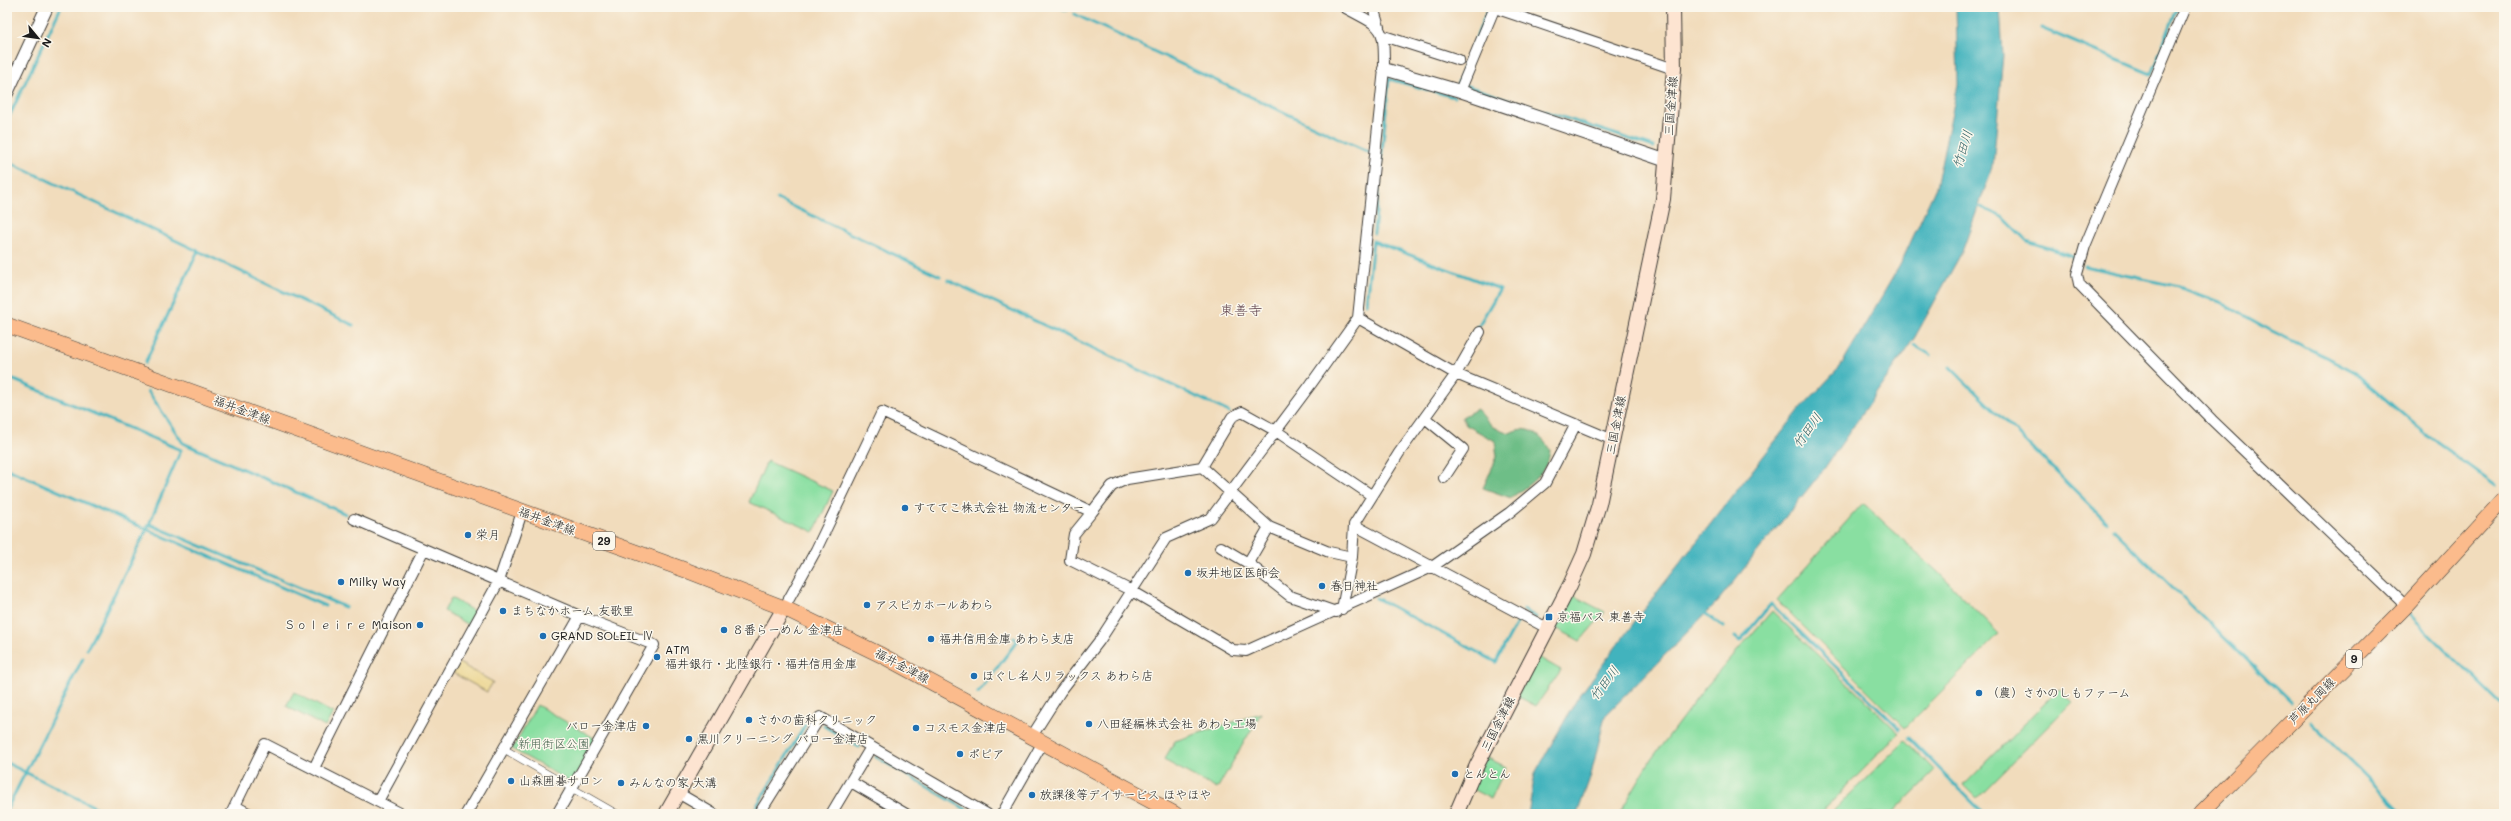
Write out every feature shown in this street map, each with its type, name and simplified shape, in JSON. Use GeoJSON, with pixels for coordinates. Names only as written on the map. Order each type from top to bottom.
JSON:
{"type":"FeatureCollection","features":[{"type":"Feature","properties":{"kind":"main road","name":"三国金津線"},"geometry":{"type":"LineString","coordinates":[[1456,814],[1476,765],[1584,554],[1599,504],[1655,240],[1667,162],[1674,69],[1673,7]]}},
{"type":"Feature","properties":{"kind":"main road","name":"福井金津線"},"geometry":{"type":"LineString","coordinates":[[7,325],[784,608],[901,665],[1175,814]]}},
{"type":"Feature","properties":{"kind":"main road","name":"芦原丸岡線"},"geometry":{"type":"LineString","coordinates":[[2200,814],[2406,606],[2504,499]]}},
{"type":"Feature","properties":{"kind":"main road"},"geometry":{"type":"LineString","coordinates":[[666,814],[784,608]]}},
{"type":"Feature","properties":{"kind":"street"},"geometry":{"type":"LineString","coordinates":[[7,93],[47,7]]}},
{"type":"Feature","properties":{"kind":"street"},"geometry":{"type":"LineString","coordinates":[[1344,7],[1382,32],[1459,60]]}},
{"type":"Feature","properties":{"kind":"street"},"geometry":{"type":"LineString","coordinates":[[1002,814],[1060,692],[1100,640],[1166,538],[1212,518],[1358,318],[1384,69],[1382,32],[1373,7]]}},
{"type":"Feature","properties":{"kind":"street"},"geometry":{"type":"LineString","coordinates":[[2185,7],[2085,246],[2077,274],[2079,284],[2212,420],[2406,606]]}},
{"type":"Feature","properties":{"kind":"street"},"geometry":{"type":"LineString","coordinates":[[1460,91],[1494,8],[1674,69]]}},
{"type":"Feature","properties":{"kind":"street"},"geometry":{"type":"LineString","coordinates":[[1384,69],[1460,91],[1667,162]]}},
{"type":"Feature","properties":{"kind":"street"},"geometry":{"type":"LineString","coordinates":[[1358,318],[1456,374],[1613,440]]}},
{"type":"Feature","properties":{"kind":"street"},"geometry":{"type":"LineString","coordinates":[[1339,610],[1352,557],[1354,525],[1371,495],[1456,374],[1480,332]]}},
{"type":"Feature","properties":{"kind":"street"},"geometry":{"type":"LineString","coordinates":[[784,608],[816,550],[882,412],[1092,512]]}},
{"type":"Feature","properties":{"kind":"street"},"geometry":{"type":"LineString","coordinates":[[1202,468],[1232,417],[1242,412],[1276,431],[1371,495]]}},
{"type":"Feature","properties":{"kind":"street"},"geometry":{"type":"LineString","coordinates":[[1425,418],[1463,449],[1444,478]]}},
{"type":"Feature","properties":{"kind":"street"},"geometry":{"type":"LineString","coordinates":[[1352,557],[1329,552],[1269,527],[1202,468],[1127,479],[1112,486],[1074,534],[1070,560],[1132,591],[1233,650],[1246,651],[1432,567],[1509,513],[1545,483],[1576,424]]}},
{"type":"Feature","properties":{"kind":"street"},"geometry":{"type":"LineString","coordinates":[[378,801],[499,581],[522,512]]}},
{"type":"Feature","properties":{"kind":"street"},"geometry":{"type":"LineString","coordinates":[[354,519],[580,616],[654,645],[557,814]]}},
{"type":"Feature","properties":{"kind":"street"},"geometry":{"type":"LineString","coordinates":[[1354,525],[1547,628]]}},
{"type":"Feature","properties":{"kind":"street"},"geometry":{"type":"LineString","coordinates":[[1248,563],[1269,527]]}},
{"type":"Feature","properties":{"kind":"street"},"geometry":{"type":"LineString","coordinates":[[1221,546],[1248,563],[1290,596],[1339,610]]}},
{"type":"Feature","properties":{"kind":"street"},"geometry":{"type":"LineString","coordinates":[[314,768],[424,549]]}},
{"type":"Feature","properties":{"kind":"street"},"geometry":{"type":"LineString","coordinates":[[466,814],[580,616]]}},
{"type":"Feature","properties":{"kind":"street"},"geometry":{"type":"LineString","coordinates":[[759,814],[820,717],[987,814]]}},
{"type":"Feature","properties":{"kind":"street"},"geometry":{"type":"LineString","coordinates":[[250,814],[233,810],[266,744],[402,814]]}},
{"type":"Feature","properties":{"kind":"street"},"geometry":{"type":"LineString","coordinates":[[831,814],[871,747]]}},
{"type":"Feature","properties":{"kind":"street"},"geometry":{"type":"LineString","coordinates":[[504,749],[617,814]]}},
{"type":"Feature","properties":{"kind":"street"},"geometry":{"type":"LineString","coordinates":[[851,782],[906,814]]}},
{"type":"Feature","properties":{"kind":"street"},"geometry":{"type":"LineString","coordinates":[[678,793],[714,814]]}},
{"type":"Feature","properties":{"kind":"green space"},"geometry":{"type":"Polygon","coordinates":[[[1477,409],[1493,427],[1510,433],[1522,429],[1533,432],[1538,435],[1550,450],[1546,466],[1542,472],[1531,483],[1511,498],[1483,488],[1497,457],[1495,441],[1466,425],[1462,417],[1477,409]]]}},
{"type":"Feature","properties":{"kind":"green space"},"geometry":{"type":"Polygon","coordinates":[[[767,461],[833,491],[814,532],[749,502],[767,461]]]}},
{"type":"Feature","properties":{"kind":"green space"},"geometry":{"type":"Polygon","coordinates":[[[1863,503],[1940,574],[1999,634],[1905,728],[1777,600],[1863,503]]]}},
{"type":"Feature","properties":{"kind":"green space"},"geometry":{"type":"Polygon","coordinates":[[[1572,595],[1605,612],[1580,641],[1554,627],[1572,595]]]}},
{"type":"Feature","properties":{"kind":"green space"},"geometry":{"type":"Polygon","coordinates":[[[451,598],[477,613],[470,626],[444,611],[451,598]]]}},
{"type":"Feature","properties":{"kind":"green space"},"geometry":{"type":"Polygon","coordinates":[[[1772,611],[1899,733],[1820,814],[1619,814],[1650,761],[1704,689],[1772,611]]]}},
{"type":"Feature","properties":{"kind":"green space"},"geometry":{"type":"Polygon","coordinates":[[[1538,657],[1561,670],[1536,706],[1517,696],[1538,657]]]}},
{"type":"Feature","properties":{"kind":"green space"},"geometry":{"type":"Polygon","coordinates":[[[2059,689],[2072,702],[1977,798],[1964,785],[2059,689]]]}},
{"type":"Feature","properties":{"kind":"green space"},"geometry":{"type":"Polygon","coordinates":[[[294,692],[333,713],[325,727],[286,706],[294,692]]]}},
{"type":"Feature","properties":{"kind":"green space","name":"新用街区公園"},"geometry":{"type":"Polygon","coordinates":[[[537,705],[596,739],[572,783],[512,749],[537,705]]]}},
{"type":"Feature","properties":{"kind":"green space"},"geometry":{"type":"Polygon","coordinates":[[[1261,713],[1217,789],[1164,760],[1175,741],[1261,713]]]}},
{"type":"Feature","properties":{"kind":"green space"},"geometry":{"type":"Polygon","coordinates":[[[1905,740],[1935,771],[1891,814],[1830,814],[1905,740]]]}},
{"type":"Feature","properties":{"kind":"green space"},"geometry":{"type":"Polygon","coordinates":[[[1486,757],[1506,767],[1491,799],[1470,788],[1486,757]]]}},
{"type":"Feature","properties":{"kind":"sand"},"geometry":{"type":"Polygon","coordinates":[[[459,663],[493,682],[487,692],[453,673],[459,663]]]}},
{"type":"Feature","properties":{"kind":"water","name":"竹田川"},"geometry":{"type":"Polygon","coordinates":[[[1956,7],[2000,7],[2003,55],[1993,166],[1962,252],[1915,337],[1824,469],[1718,601],[1605,716],[1591,775],[1577,814],[1528,814],[1535,773],[1577,699],[1644,609],[1801,408],[1840,367],[1900,265],[1936,187],[1958,84],[1956,7]]]}},
{"type":"Feature","properties":{"kind":"waterway"},"geometry":{"type":"LineString","coordinates":[[7,121],[61,7]]}},
{"type":"Feature","properties":{"kind":"waterway"},"geometry":{"type":"LineString","coordinates":[[1059,7],[1067,10]]}},
{"type":"Feature","properties":{"kind":"waterway"},"geometry":{"type":"LineString","coordinates":[[2041,28],[2151,74],[2178,7]]}},
{"type":"Feature","properties":{"kind":"waterway"},"geometry":{"type":"LineString","coordinates":[[1487,11],[1458,83],[1654,147]]}},
{"type":"Feature","properties":{"kind":"waterway"},"geometry":{"type":"LineString","coordinates":[[1074,14],[1371,153]]}},
{"type":"Feature","properties":{"kind":"waterway"},"geometry":{"type":"LineString","coordinates":[[1374,233],[1389,79],[1454,97]]}},
{"type":"Feature","properties":{"kind":"waterway"},"geometry":{"type":"LineString","coordinates":[[7,161],[198,251],[145,363]]}},
{"type":"Feature","properties":{"kind":"waterway"},"geometry":{"type":"LineString","coordinates":[[777,199],[940,276]]}},
{"type":"Feature","properties":{"kind":"waterway"},"geometry":{"type":"LineString","coordinates":[[1977,205],[2004,218],[2027,241],[2073,256],[2074,265]]}},
{"type":"Feature","properties":{"kind":"waterway"},"geometry":{"type":"LineString","coordinates":[[1366,304],[1373,241],[1500,289],[1476,330]]}},
{"type":"Feature","properties":{"kind":"waterway"},"geometry":{"type":"LineString","coordinates":[[198,251],[353,325]]}},
{"type":"Feature","properties":{"kind":"waterway"},"geometry":{"type":"LineString","coordinates":[[2085,266],[2179,287],[2220,302],[2270,330],[2353,371],[2429,437],[2495,485]]}},
{"type":"Feature","properties":{"kind":"waterway"},"geometry":{"type":"LineString","coordinates":[[948,280],[1229,412]]}},
{"type":"Feature","properties":{"kind":"waterway"},"geometry":{"type":"LineString","coordinates":[[1914,345],[1931,355]]}},
{"type":"Feature","properties":{"kind":"waterway"},"geometry":{"type":"LineString","coordinates":[[1950,367],[2107,522]]}},
{"type":"Feature","properties":{"kind":"waterway"},"geometry":{"type":"LineString","coordinates":[[7,377],[181,450],[147,529],[87,649]]}},
{"type":"Feature","properties":{"kind":"waterway"},"geometry":{"type":"LineString","coordinates":[[148,391],[183,443],[346,514]]}},
{"type":"Feature","properties":{"kind":"waterway"},"geometry":{"type":"LineString","coordinates":[[7,469],[325,606]]}},
{"type":"Feature","properties":{"kind":"waterway"},"geometry":{"type":"LineString","coordinates":[[149,524],[345,607]]}},
{"type":"Feature","properties":{"kind":"waterway"},"geometry":{"type":"LineString","coordinates":[[2113,529],[2290,702]]}},
{"type":"Feature","properties":{"kind":"waterway"},"geometry":{"type":"LineString","coordinates":[[1376,598],[1496,662],[1519,619]]}},
{"type":"Feature","properties":{"kind":"waterway"},"geometry":{"type":"LineString","coordinates":[[1735,637],[1740,641],[1771,604],[1900,729]]}},
{"type":"Feature","properties":{"kind":"waterway"},"geometry":{"type":"LineString","coordinates":[[1524,610],[1536,617]]}},
{"type":"Feature","properties":{"kind":"waterway"},"geometry":{"type":"LineString","coordinates":[[2406,611],[2504,707]]}},
{"type":"Feature","properties":{"kind":"waterway"},"geometry":{"type":"LineString","coordinates":[[1706,614],[1724,627]]}},
{"type":"Feature","properties":{"kind":"waterway"},"geometry":{"type":"LineString","coordinates":[[978,693],[1018,640],[1014,638]]}},
{"type":"Feature","properties":{"kind":"waterway"},"geometry":{"type":"LineString","coordinates":[[7,809],[83,658]]}},
{"type":"Feature","properties":{"kind":"waterway"},"geometry":{"type":"LineString","coordinates":[[752,814],[810,717]]}},
{"type":"Feature","properties":{"kind":"waterway"},"geometry":{"type":"LineString","coordinates":[[2311,722],[2404,814]]}},
{"type":"Feature","properties":{"kind":"waterway"},"geometry":{"type":"LineString","coordinates":[[824,726],[859,747]]}},
{"type":"Feature","properties":{"kind":"waterway"},"geometry":{"type":"LineString","coordinates":[[1909,738],[1984,814]]}},
{"type":"Feature","properties":{"kind":"waterway"},"geometry":{"type":"LineString","coordinates":[[876,757],[974,814]]}},
{"type":"Feature","properties":{"kind":"waterway"},"geometry":{"type":"LineString","coordinates":[[7,763],[109,814]]}},
{"type":"Feature","properties":{"kind":"place","name":"すててこ株式会社 物流センター"},"geometry":{"type":"Point","coordinates":[905,508]}},
{"type":"Feature","properties":{"kind":"place","name":"栄月"},"geometry":{"type":"Point","coordinates":[468,535]}},
{"type":"Feature","properties":{"kind":"place","name":"坂井地区医師会"},"geometry":{"type":"Point","coordinates":[1188,573]}},
{"type":"Feature","properties":{"kind":"place","name":"Milky Way"},"geometry":{"type":"Point","coordinates":[341,582]}},
{"type":"Feature","properties":{"kind":"place","name":"春日神社"},"geometry":{"type":"Point","coordinates":[1322,586]}},
{"type":"Feature","properties":{"kind":"place","name":"アスピカホールあわら"},"geometry":{"type":"Point","coordinates":[867,605]}},
{"type":"Feature","properties":{"kind":"place","name":"まちなかホーム 友歌里"},"geometry":{"type":"Point","coordinates":[503,611]}},
{"type":"Feature","properties":{"kind":"place","name":"京福バス 東善寺"},"geometry":{"type":"Point","coordinates":[1549,617]}},
{"type":"Feature","properties":{"kind":"place","name":"Ｓｏｌｅｉｒｅ Maison"},"geometry":{"type":"Point","coordinates":[420,625]}},
{"type":"Feature","properties":{"kind":"place","name":"８番らーめん 金津店"},"geometry":{"type":"Point","coordinates":[724,630]}},
{"type":"Feature","properties":{"kind":"place","name":"GRAND SOLEIL Ⅳ"},"geometry":{"type":"Point","coordinates":[543,636]}},
{"type":"Feature","properties":{"kind":"place","name":"福井信用金庫 あわら支店"},"geometry":{"type":"Point","coordinates":[931,639]}},
{"type":"Feature","properties":{"kind":"place","name":"ATM 福井銀行・北陸銀行・福井信用金庫"},"geometry":{"type":"Point","coordinates":[657,657]}},
{"type":"Feature","properties":{"kind":"place","name":"ほぐし名人リラックス あわら店"},"geometry":{"type":"Point","coordinates":[974,676]}},
{"type":"Feature","properties":{"kind":"place","name":"（農）さかのしもファーム"},"geometry":{"type":"Point","coordinates":[1979,693]}},
{"type":"Feature","properties":{"kind":"place","name":"さかの歯科クリニック"},"geometry":{"type":"Point","coordinates":[749,720]}},
{"type":"Feature","properties":{"kind":"place","name":"八田経編株式会社 あわら工場"},"geometry":{"type":"Point","coordinates":[1089,724]}},
{"type":"Feature","properties":{"kind":"place","name":"バロー金津店"},"geometry":{"type":"Point","coordinates":[646,726]}},
{"type":"Feature","properties":{"kind":"place","name":"コスモス金津店"},"geometry":{"type":"Point","coordinates":[916,728]}},
{"type":"Feature","properties":{"kind":"place","name":"黒川クリーニング バロー金津店"},"geometry":{"type":"Point","coordinates":[689,739]}},
{"type":"Feature","properties":{"kind":"place","name":"ポピア"},"geometry":{"type":"Point","coordinates":[960,754]}},
{"type":"Feature","properties":{"kind":"place","name":"とんとん"},"geometry":{"type":"Point","coordinates":[1455,774]}},
{"type":"Feature","properties":{"kind":"place","name":"山森囲碁サロン"},"geometry":{"type":"Point","coordinates":[511,781]}},
{"type":"Feature","properties":{"kind":"place","name":"みんなの家 大溝"},"geometry":{"type":"Point","coordinates":[621,783]}},
{"type":"Feature","properties":{"kind":"place","name":"放課後等デイサービス ほやほや"},"geometry":{"type":"Point","coordinates":[1032,795]}},
{"type":"Feature","properties":{"kind":"district","name":"東善寺"},"geometry":{"type":"Point","coordinates":[1241,310]}}]}
